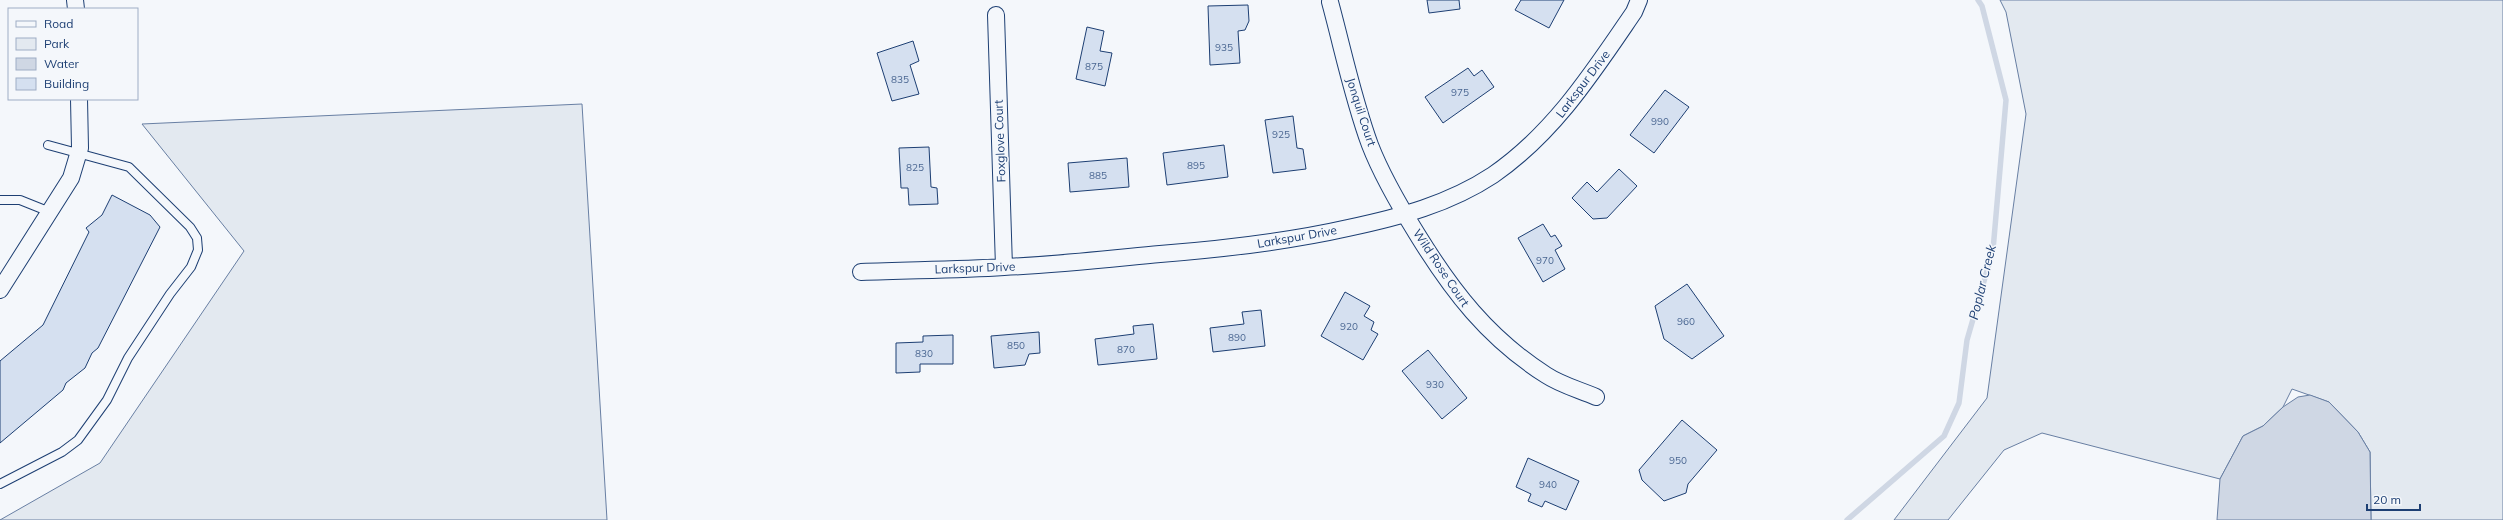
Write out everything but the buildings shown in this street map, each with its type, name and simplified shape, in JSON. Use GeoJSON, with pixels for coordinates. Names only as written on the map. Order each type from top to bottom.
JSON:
{"type":"FeatureCollection","features":[{"type":"Feature","properties":{"kind":"street","name":"Larkspur Drive"},"geometry":{"type":"LineString","coordinates":[[861,272],[1004,267],[1115,260],[1285,241],[1406,216],[1433,206],[1474,187],[1513,160],[1533,143],[1554,123],[1586,82],[1634,12],[1639,0]]}},
{"type":"Feature","properties":{"kind":"street","name":"Jonquil Court"},"geometry":{"type":"LineString","coordinates":[[1330,2],[1354,93],[1370,145],[1387,182],[1406,216]]}},
{"type":"Feature","properties":{"kind":"street","name":"Foxglove Court"},"geometry":{"type":"LineString","coordinates":[[996,15],[1004,267]]}},
{"type":"Feature","properties":{"kind":"street"},"geometry":{"type":"LineString","coordinates":[[0,290],[72,178],[79,153],[80,100]]}},
{"type":"Feature","properties":{"kind":"street","name":"Wild Rose Court"},"geometry":{"type":"LineString","coordinates":[[1406,216],[1438,268],[1474,315],[1514,352],[1548,376],[1596,397]]}},
{"type":"Feature","properties":{"kind":"lane"},"geometry":{"type":"LineString","coordinates":[[0,484],[62,452],[78,440],[106,400],[128,358],[170,294],[191,268],[198,250],[197,238],[190,227],[129,167],[48,145]]}},
{"type":"Feature","properties":{"kind":"lane"},"geometry":{"type":"LineString","coordinates":[[0,200],[20,200],[50,212]]}},
{"type":"Feature","properties":{"kind":"green space"},"geometry":{"type":"Polygon","coordinates":[[[2000,0],[2503,0],[2503,520],[2371,520],[2370,452],[2358,432],[2329,402],[2292,389],[2283,407],[2263,426],[2243,436],[2220,479],[2042,433],[2004,450],[1948,520],[1894,520],[1987,398],[2026,114],[2006,12],[2000,0]]]}},
{"type":"Feature","properties":{"kind":"green space"},"geometry":{"type":"Polygon","coordinates":[[[582,104],[607,520],[0,520],[100,463],[244,251],[142,124],[582,104]]]}},
{"type":"Feature","properties":{"kind":"water"},"geometry":{"type":"Polygon","coordinates":[[[2310,395],[2329,402],[2358,432],[2370,452],[2371,520],[2217,520],[2220,479],[2243,436],[2263,426],[2283,407],[2298,397],[2310,395]]]}},
{"type":"Feature","properties":{"kind":"waterway","name":"Poplar Creek"},"geometry":{"type":"LineString","coordinates":[[1847,520],[1944,436],[1959,403],[1967,340],[1993,250],[2006,100],[1982,6],[1978,0]]}}]}
